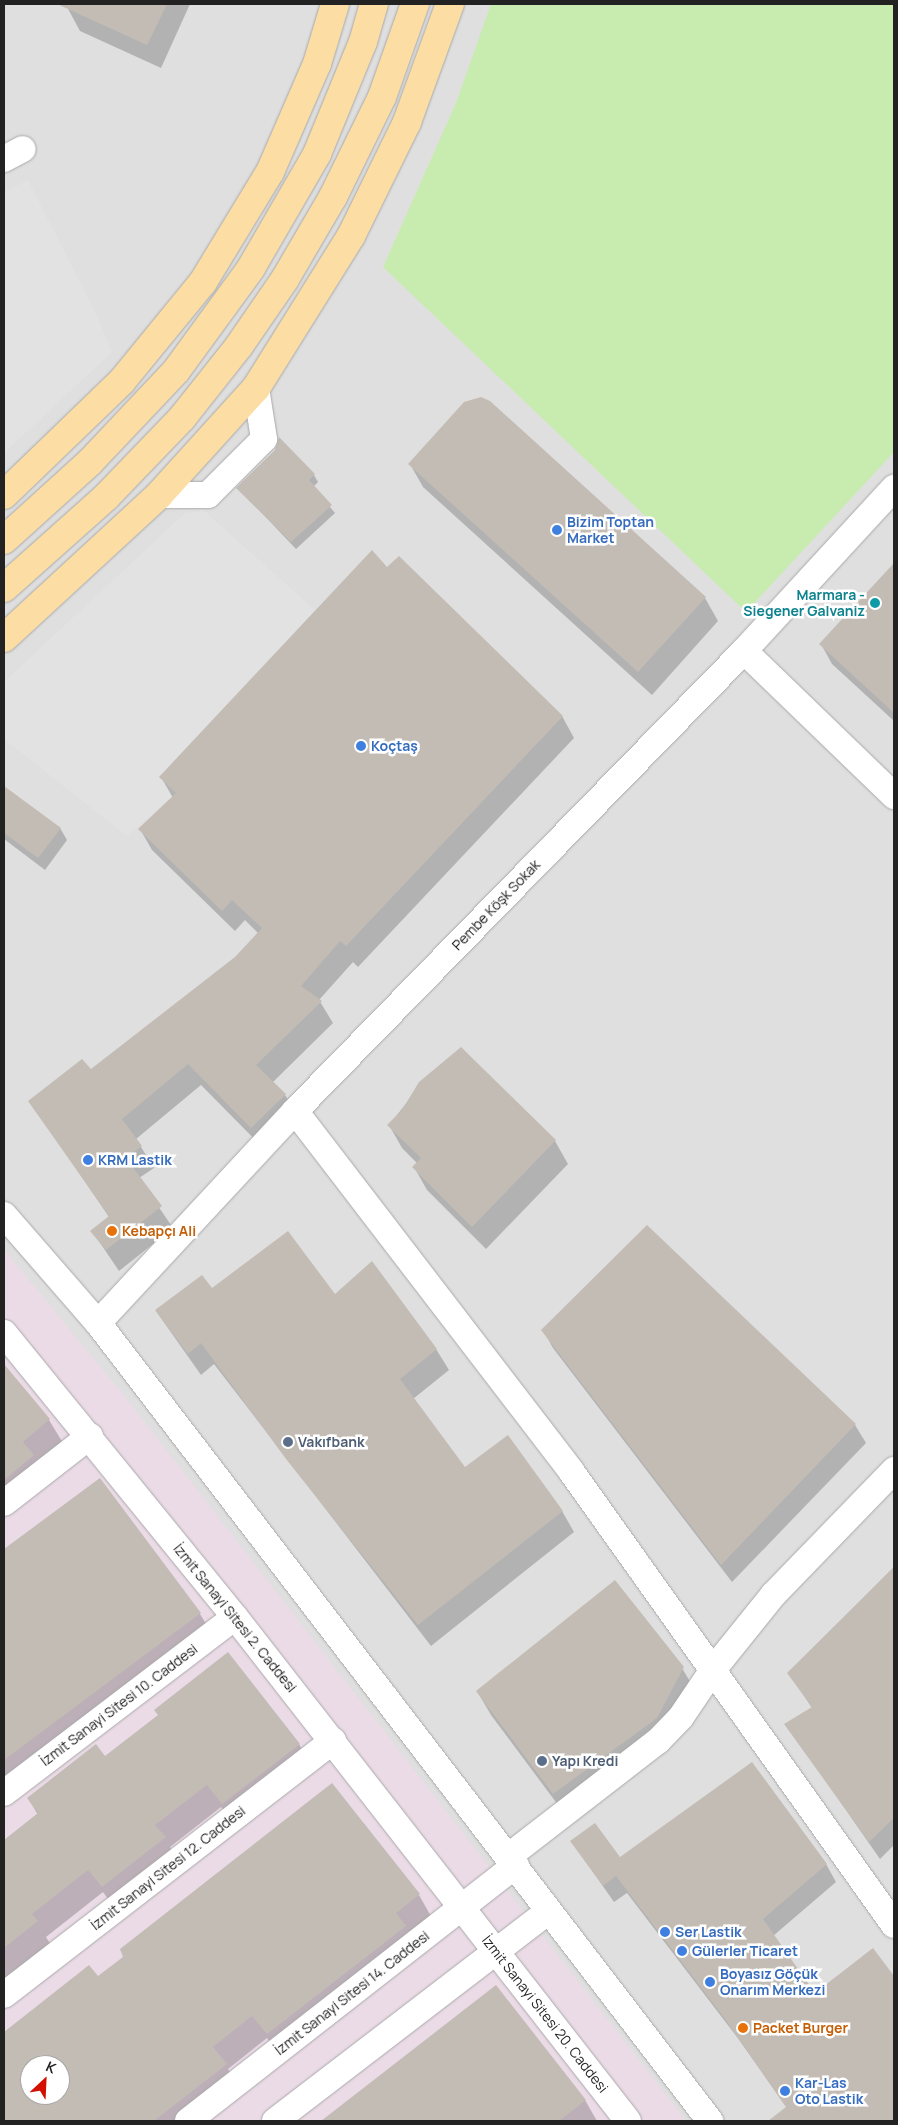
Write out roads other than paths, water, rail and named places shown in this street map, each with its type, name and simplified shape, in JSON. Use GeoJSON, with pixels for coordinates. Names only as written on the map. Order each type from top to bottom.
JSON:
{"type":"FeatureCollection","features":[{"type":"Feature","properties":{"kind":"main road"},"geometry":{"type":"LineString","coordinates":[[5,493],[122,381],[203,282],[270,172],[317,64],[335,4]]}},
{"type":"Feature","properties":{"kind":"main road"},"geometry":{"type":"LineString","coordinates":[[9,535],[90,462],[176,370],[251,268],[317,154],[363,42],[374,4]]}},
{"type":"Feature","properties":{"kind":"main road"},"geometry":{"type":"LineString","coordinates":[[4,588],[106,497],[182,418],[239,346],[275,294],[333,197],[382,97],[415,4]]}},
{"type":"Feature","properties":{"kind":"main road"},"geometry":{"type":"LineString","coordinates":[[4,638],[159,495],[256,388],[350,236],[407,122],[447,7]]}},
{"type":"Feature","properties":{"kind":"street"},"geometry":{"type":"LineString","coordinates":[[159,495],[208,495],[264,439],[256,388]]}},
{"type":"Feature","properties":{"kind":"street","name":"Pembe Köşk Sokak"},"geometry":{"type":"LineString","coordinates":[[98,1323],[295,1111],[744,651],[894,488]]}},
{"type":"Feature","properties":{"kind":"street"},"geometry":{"type":"LineString","coordinates":[[744,651],[894,796]]}},
{"type":"Feature","properties":{"kind":"street"},"geometry":{"type":"LineString","coordinates":[[295,1111],[571,1471],[894,1925]]}},
{"type":"Feature","properties":{"kind":"street"},"geometry":{"type":"LineString","coordinates":[[4,1215],[98,1323],[710,2121]]}},
{"type":"Feature","properties":{"kind":"street","name":"İzmit Sanayi Sitesi 2. Caddesi"},"geometry":{"type":"LineString","coordinates":[[4,1333],[90,1436],[464,1906]]}},
{"type":"Feature","properties":{"kind":"street"},"geometry":{"type":"LineString","coordinates":[[4,1503],[90,1436]]}},
{"type":"Feature","properties":{"kind":"street","name":"İzmit Sanayi Sitesi 14. Caddesi"},"geometry":{"type":"LineString","coordinates":[[188,2121],[464,1906],[512,1861],[658,1741],[681,1717],[712,1671],[774,1594],[894,1470]]}},
{"type":"Feature","properties":{"kind":"street","name":"İzmit Sanayi Sitesi 10. Caddesi"},"geometry":{"type":"LineString","coordinates":[[4,1793],[235,1617]]}},
{"type":"Feature","properties":{"kind":"street","name":"İzmit Sanayi Sitesi 12. Caddesi"},"geometry":{"type":"LineString","coordinates":[[4,1995],[333,1741]]}},
{"type":"Feature","properties":{"kind":"street","name":"İzmit Sanayi Sitesi 20. Caddesi"},"geometry":{"type":"LineString","coordinates":[[464,1906],[496,1953],[622,2119]]}},
{"type":"Feature","properties":{"kind":"street"},"geometry":{"type":"LineString","coordinates":[[275,2121],[549,1911]]}},
{"type":"Feature","properties":{"kind":"place","name":"Bizim Toptan Market"},"geometry":{"type":"Point","coordinates":[557,530]}},
{"type":"Feature","properties":{"kind":"place","name":"Marmara - Siegener Galvaniz"},"geometry":{"type":"Point","coordinates":[875,603]}},
{"type":"Feature","properties":{"kind":"place","name":"Koçtaş"},"geometry":{"type":"Point","coordinates":[361,746]}},
{"type":"Feature","properties":{"kind":"place","name":"KRM Lastik"},"geometry":{"type":"Point","coordinates":[88,1160]}},
{"type":"Feature","properties":{"kind":"place","name":"Kebapçı Ali"},"geometry":{"type":"Point","coordinates":[112,1231]}},
{"type":"Feature","properties":{"kind":"place","name":"Vakıfbank"},"geometry":{"type":"Point","coordinates":[288,1442]}},
{"type":"Feature","properties":{"kind":"place","name":"Yapı Kredi"},"geometry":{"type":"Point","coordinates":[542,1761]}},
{"type":"Feature","properties":{"kind":"place","name":"Ser Lastik"},"geometry":{"type":"Point","coordinates":[665,1932]}},
{"type":"Feature","properties":{"kind":"place","name":"Gülerler Ticaret"},"geometry":{"type":"Point","coordinates":[682,1951]}},
{"type":"Feature","properties":{"kind":"place","name":"Boyasız Göçük Onarım Merkezi"},"geometry":{"type":"Point","coordinates":[710,1982]}},
{"type":"Feature","properties":{"kind":"place","name":"Packet Burger"},"geometry":{"type":"Point","coordinates":[743,2028]}},
{"type":"Feature","properties":{"kind":"place","name":"Kar-Las Oto Lastik"},"geometry":{"type":"Point","coordinates":[785,2091]}}]}
